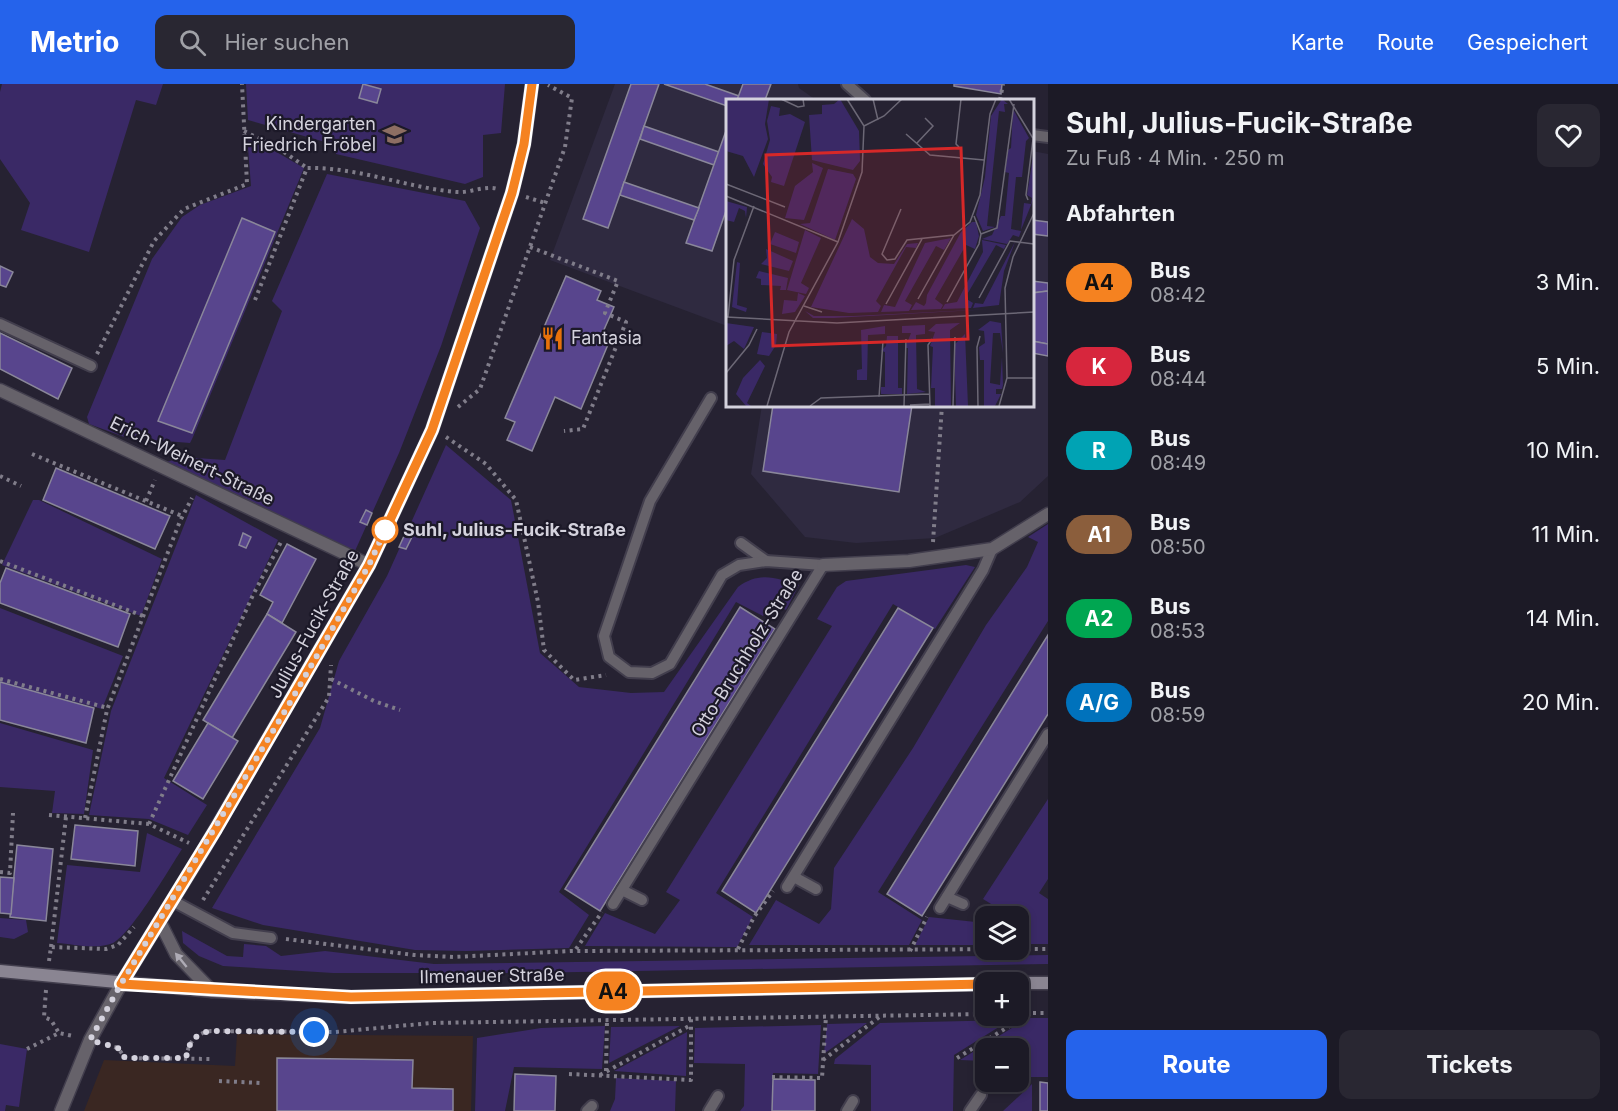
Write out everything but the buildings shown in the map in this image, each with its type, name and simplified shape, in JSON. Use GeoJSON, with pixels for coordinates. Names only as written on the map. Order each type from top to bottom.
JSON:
{"type":"FeatureCollection","features":[{"type":"Feature","properties":{"kind":"main road","name":"Ilmenauer Straße"},"geometry":{"type":"LineString","coordinates":[[0,971],[212,991],[387,996],[975,984]]}},
{"type":"Feature","properties":{"kind":"main road"},"geometry":{"type":"LineString","coordinates":[[1029,983],[1048,983]]}},
{"type":"Feature","properties":{"kind":"street","name":"Julius-Fucik-Straße"},"geometry":{"type":"LineString","coordinates":[[61,1111],[90,1040],[121,984],[204,849],[369,565],[432,430],[512,193],[524,144],[532,84]]}},
{"type":"Feature","properties":{"kind":"street","name":"Erich-Weinert-Straße"},"geometry":{"type":"LineString","coordinates":[[0,390],[369,565]]}},
{"type":"Feature","properties":{"kind":"street","name":"Otto-Bruchholz-Straße"},"geometry":{"type":"LineString","coordinates":[[823,566],[932,558],[992,549],[1048,514]]}},
{"type":"Feature","properties":{"kind":"street"},"geometry":{"type":"LineString","coordinates":[[160,922],[176,954],[212,991]]}},
{"type":"Feature","properties":{"kind":"lane"},"geometry":{"type":"LineString","coordinates":[[847,84],[864,99]]}},
{"type":"Feature","properties":{"kind":"lane"},"geometry":{"type":"LineString","coordinates":[[1033,135],[1048,137]]}},
{"type":"Feature","properties":{"kind":"lane"},"geometry":{"type":"LineString","coordinates":[[0,324],[93,362]]}},
{"type":"Feature","properties":{"kind":"lane"},"geometry":{"type":"LineString","coordinates":[[711,398],[650,501],[604,636],[609,657],[629,672],[652,673],[670,664],[722,576],[739,565],[766,561],[823,566]]}},
{"type":"Feature","properties":{"kind":"lane"},"geometry":{"type":"LineString","coordinates":[[741,543],[766,561]]}},
{"type":"Feature","properties":{"kind":"lane"},"geometry":{"type":"LineString","coordinates":[[787,887],[983,570],[992,549]]}},
{"type":"Feature","properties":{"kind":"lane","name":"Otto-Bruchholz-Straße"},"geometry":{"type":"LineString","coordinates":[[613,904],[823,566]]}},
{"type":"Feature","properties":{"kind":"lane"},"geometry":{"type":"LineString","coordinates":[[940,908],[1048,734]]}},
{"type":"Feature","properties":{"kind":"lane"},"geometry":{"type":"LineString","coordinates":[[794,877],[816,889]]}},
{"type":"Feature","properties":{"kind":"lane"},"geometry":{"type":"LineString","coordinates":[[622,890],[642,900]]}},
{"type":"Feature","properties":{"kind":"lane"},"geometry":{"type":"LineString","coordinates":[[947,897],[963,904]]}},
{"type":"Feature","properties":{"kind":"lane"},"geometry":{"type":"LineString","coordinates":[[173,901],[233,933],[271,938]]}},
{"type":"Feature","properties":{"kind":"lane"},"geometry":{"type":"LineString","coordinates":[[970,1111],[981,1095]]}},
{"type":"Feature","properties":{"kind":"lane"},"geometry":{"type":"LineString","coordinates":[[709,1111],[718,1096]]}},
{"type":"Feature","properties":{"kind":"lane"},"geometry":{"type":"LineString","coordinates":[[847,1111],[853,1101]]}},
{"type":"Feature","properties":{"kind":"path"},"geometry":{"type":"LineString","coordinates":[[93,362],[154,241],[184,209],[247,184],[242,84]]}},
{"type":"Feature","properties":{"kind":"path"},"geometry":{"type":"LineString","coordinates":[[1000,99],[1003,84]]}},
{"type":"Feature","properties":{"kind":"path"},"geometry":{"type":"LineString","coordinates":[[243,130],[282,150],[307,168],[333,167],[459,192],[493,187],[545,203]]}},
{"type":"Feature","properties":{"kind":"path"},"geometry":{"type":"LineString","coordinates":[[255,300],[307,168]]}},
{"type":"Feature","properties":{"kind":"path"},"geometry":{"type":"LineString","coordinates":[[530,247],[618,281],[605,313],[626,322],[583,429],[564,431]]}},
{"type":"Feature","properties":{"kind":"path"},"geometry":{"type":"LineString","coordinates":[[932,558],[942,406]]}},
{"type":"Feature","properties":{"kind":"path"},"geometry":{"type":"LineString","coordinates":[[440,434],[486,464],[516,500],[538,602],[544,650],[574,680],[629,672]]}},
{"type":"Feature","properties":{"kind":"path"},"geometry":{"type":"LineString","coordinates":[[32,454],[182,516]]}},
{"type":"Feature","properties":{"kind":"path"},"geometry":{"type":"LineString","coordinates":[[0,476],[21,486]]}},
{"type":"Feature","properties":{"kind":"path"},"geometry":{"type":"LineString","coordinates":[[85,818],[108,708],[182,516],[199,484]]}},
{"type":"Feature","properties":{"kind":"path"},"geometry":{"type":"LineString","coordinates":[[149,824],[253,595],[288,527]]}},
{"type":"Feature","properties":{"kind":"path"},"geometry":{"type":"LineString","coordinates":[[0,561],[144,616]]}},
{"type":"Feature","properties":{"kind":"path"},"geometry":{"type":"LineString","coordinates":[[0,679],[108,708]]}},
{"type":"Feature","properties":{"kind":"path"},"geometry":{"type":"LineString","coordinates":[[331,679],[374,701],[400,710]]}},
{"type":"Feature","properties":{"kind":"path"},"geometry":{"type":"LineString","coordinates":[[0,872],[10,873],[13,813]]}},
{"type":"Feature","properties":{"kind":"path"},"geometry":{"type":"LineString","coordinates":[[49,815],[149,824],[204,849]]}},
{"type":"Feature","properties":{"kind":"path"},"geometry":{"type":"LineString","coordinates":[[51,947],[66,817]]}},
{"type":"Feature","properties":{"kind":"path"},"geometry":{"type":"LineString","coordinates":[[738,949],[771,892],[787,887]]}},
{"type":"Feature","properties":{"kind":"path"},"geometry":{"type":"LineString","coordinates":[[572,951],[579,948],[602,912],[613,904]]}},
{"type":"Feature","properties":{"kind":"path"},"geometry":{"type":"LineString","coordinates":[[910,951],[929,913],[940,908]]}},
{"type":"Feature","properties":{"kind":"path"},"geometry":{"type":"LineString","coordinates":[[271,938],[414,955],[453,957],[572,951],[1048,949]]}},
{"type":"Feature","properties":{"kind":"path"},"geometry":{"type":"LineString","coordinates":[[957,1058],[1030,1013],[1048,1013]]}},
{"type":"Feature","properties":{"kind":"path"},"geometry":{"type":"LineString","coordinates":[[186,1058],[188,1044],[198,1034],[211,1031],[334,1032],[431,1023],[975,1014]]}},
{"type":"Feature","properties":{"kind":"path"},"geometry":{"type":"LineString","coordinates":[[772,1077],[822,1078],[826,1016]]}},
{"type":"Feature","properties":{"kind":"path"},"geometry":{"type":"LineString","coordinates":[[823,1060],[882,1016]]}},
{"type":"Feature","properties":{"kind":"path"},"geometry":{"type":"LineString","coordinates":[[569,1074],[691,1080],[691,1018]]}},
{"type":"Feature","properties":{"kind":"path"},"geometry":{"type":"LineString","coordinates":[[606,1072],[607,1020]]}},
{"type":"Feature","properties":{"kind":"path"},"geometry":{"type":"LineString","coordinates":[[600,1075],[691,1025]]}},
{"type":"Feature","properties":{"kind":"path"},"geometry":{"type":"LineString","coordinates":[[27,1049],[59,1033],[118,1048],[125,1058],[212,1059]]}},
{"type":"Feature","properties":{"kind":"path"},"geometry":{"type":"LineString","coordinates":[[219,1081],[261,1083]]}},
{"type":"Feature","properties":{"kind":"shaded area"},"geometry":{"type":"Polygon","coordinates":[[[2,84],[163,84],[156,105],[136,100],[89,252],[21,230],[30,203],[0,159],[2,84]]]}},
{"type":"Feature","properties":{"kind":"shaded area","name":"Kindergarten Friedrich Fröbel"},"geometry":{"type":"Polygon","coordinates":[[[246,84],[505,84],[501,133],[483,135],[483,177],[465,184],[336,154],[332,144],[248,120],[246,84]]]}},
{"type":"Feature","properties":{"kind":"shaded area"},"geometry":{"type":"Polygon","coordinates":[[[615,84],[798,84],[799,88],[815,99],[726,99],[726,326],[550,260],[615,84]]]}},
{"type":"Feature","properties":{"kind":"shaded area"},"geometry":{"type":"Polygon","coordinates":[[[247,135],[304,168],[190,443],[127,438],[89,424],[87,417],[152,259],[182,217],[200,205],[251,186],[247,135]]]}},
{"type":"Feature","properties":{"kind":"shaded area"},"geometry":{"type":"Polygon","coordinates":[[[1033,151],[1048,154],[1048,476],[1020,502],[935,538],[856,543],[805,537],[751,474],[762,406],[1033,406],[1033,151]]]}},
{"type":"Feature","properties":{"kind":"shaded area"},"geometry":{"type":"Polygon","coordinates":[[[327,174],[465,201],[480,228],[441,346],[399,453],[355,551],[167,462],[182,457],[225,460],[282,311],[272,301],[327,174]]]}},
{"type":"Feature","properties":{"kind":"shaded area"},"geometry":{"type":"Polygon","coordinates":[[[446,445],[511,500],[540,653],[579,687],[631,693],[664,692],[738,587],[761,577],[775,578],[799,585],[786,610],[771,603],[763,616],[736,602],[559,892],[589,915],[569,948],[415,950],[263,925],[212,908],[320,728],[339,661],[387,576],[446,445]]]}},
{"type":"Feature","properties":{"kind":"shaded area"},"geometry":{"type":"Polygon","coordinates":[[[196,495],[278,540],[164,778],[207,805],[188,835],[149,819],[89,815],[111,711],[196,495]]]}},
{"type":"Feature","properties":{"kind":"shaded area"},"geometry":{"type":"Polygon","coordinates":[[[33,500],[39,500],[162,559],[141,616],[2,565],[33,500]]]}},
{"type":"Feature","properties":{"kind":"shaded area"},"geometry":{"type":"Polygon","coordinates":[[[1048,524],[1048,621],[878,892],[922,920],[909,945],[749,945],[776,900],[819,924],[831,909],[834,868],[913,748],[986,625],[1027,567],[1038,542],[1028,537],[1048,524]]]}},
{"type":"Feature","properties":{"kind":"shaded area"},"geometry":{"type":"Polygon","coordinates":[[[966,565],[975,567],[935,629],[893,604],[716,893],[753,917],[737,947],[585,946],[605,913],[655,934],[680,900],[666,892],[832,626],[817,619],[837,587],[846,581],[966,565]]]}},
{"type":"Feature","properties":{"kind":"shaded area"},"geometry":{"type":"Polygon","coordinates":[[[0,608],[123,656],[102,709],[0,682],[0,608]]]}},
{"type":"Feature","properties":{"kind":"shaded area"},"geometry":{"type":"Polygon","coordinates":[[[0,723],[93,750],[84,814],[52,813],[55,791],[0,787],[0,723]]]}},
{"type":"Feature","properties":{"kind":"shaded area"},"geometry":{"type":"Polygon","coordinates":[[[1048,799],[1048,879],[1039,893],[1048,899],[1048,944],[1029,944],[1029,906],[994,906],[983,899],[1048,799]]]}},
{"type":"Feature","properties":{"kind":"shaded area"},"geometry":{"type":"Polygon","coordinates":[[[147,833],[182,849],[130,927],[121,937],[107,945],[57,943],[67,865],[140,872],[147,833]]]}},
{"type":"Feature","properties":{"kind":"shaded area"},"geometry":{"type":"Polygon","coordinates":[[[929,917],[975,922],[975,945],[915,945],[929,917]]]}},
{"type":"Feature","properties":{"kind":"shaded area"},"geometry":{"type":"Polygon","coordinates":[[[0,918],[26,920],[28,932],[14,939],[0,937],[0,918]]]}},
{"type":"Feature","properties":{"kind":"shaded area"},"geometry":{"type":"Polygon","coordinates":[[[182,931],[227,956],[243,957],[244,944],[266,946],[281,956],[325,951],[434,964],[975,956],[975,960],[1029,960],[1029,955],[1048,955],[1048,964],[522,973],[333,973],[223,966],[199,956],[183,943],[182,931]]]}},
{"type":"Feature","properties":{"kind":"shaded area"},"geometry":{"type":"Polygon","coordinates":[[[1029,1018],[1048,1018],[1048,1077],[1029,1077],[1029,1038],[996,1038],[1015,1026],[1029,1026],[1029,1018]]]}},
{"type":"Feature","properties":{"kind":"shaded area"},"geometry":{"type":"Polygon","coordinates":[[[975,1021],[975,1026],[1000,1026],[981,1038],[975,1038],[975,1042],[954,1055],[953,1111],[871,1111],[871,1065],[834,1064],[835,1059],[880,1023],[975,1021]]]}},
{"type":"Feature","properties":{"kind":"shaded area"},"geometry":{"type":"Polygon","coordinates":[[[867,1023],[825,1053],[824,1053],[827,1024],[867,1023]]]}},
{"type":"Feature","properties":{"kind":"shaded area"},"geometry":{"type":"Polygon","coordinates":[[[821,1025],[818,1074],[773,1073],[772,1111],[740,1111],[744,1106],[745,1064],[694,1063],[695,1028],[821,1025]]]}},
{"type":"Feature","properties":{"kind":"shaded area"},"geometry":{"type":"Polygon","coordinates":[[[605,1026],[602,1069],[514,1067],[505,1111],[475,1111],[477,1038],[541,1028],[605,1026]]]}},
{"type":"Feature","properties":{"kind":"shaded area"},"geometry":{"type":"Polygon","coordinates":[[[680,1026],[609,1063],[611,1027],[680,1026]]]}},
{"type":"Feature","properties":{"kind":"shaded area"},"geometry":{"type":"Polygon","coordinates":[[[687,1032],[686,1076],[614,1071],[687,1032]]]}},
{"type":"Feature","properties":{"kind":"shaded area"},"geometry":{"type":"Polygon","coordinates":[[[237,1034],[473,1036],[471,1111],[84,1111],[104,1060],[235,1066],[237,1034]]]}},
{"type":"Feature","properties":{"kind":"shaded area"},"geometry":{"type":"Polygon","coordinates":[[[0,1044],[27,1049],[19,1107],[6,1105],[5,1111],[0,1111],[0,1044]]]}},
{"type":"Feature","properties":{"kind":"shaded area"},"geometry":{"type":"Polygon","coordinates":[[[975,1051],[975,1061],[960,1060],[975,1051]]]}},
{"type":"Feature","properties":{"kind":"shaded area"},"geometry":{"type":"Polygon","coordinates":[[[616,1078],[676,1081],[675,1111],[610,1111],[615,1099],[616,1078]]]}},
{"type":"Feature","properties":{"kind":"shaded area"},"geometry":{"type":"Polygon","coordinates":[[[1032,1084],[1032,1111],[1003,1111],[1023,1092],[1029,1092],[1029,1087],[1032,1084]]]}},
{"type":"Feature","properties":{"kind":"bus line","name":"A4"},"geometry":{"type":"LineString","coordinates":[[532,84],[524,144],[512,193],[432,430],[369,565],[216,829],[121,984],[212,991],[351,997],[975,984]]}},
{"type":"Feature","properties":{"kind":"place","name":"Kindergarten Friedrich Fröbel"},"geometry":{"type":"Point","coordinates":[394,134]}},
{"type":"Feature","properties":{"kind":"place","name":"Fantasia"},"geometry":{"type":"Point","coordinates":[553,338]}},
{"type":"Feature","properties":{"kind":"place","name":"Suhl, Julius-Fucik-Straße"},"geometry":{"type":"Point","coordinates":[385,530]}},
{"type":"Feature","properties":{"kind":"route"},"geometry":{"type":"LineString","coordinates":[[314,1032],[211,1031],[198,1034],[188,1044],[186,1058],[165,1060],[125,1058],[118,1048],[90,1040],[121,984],[173,901],[288,706],[369,565],[386,528],[385,530]]}}]}
